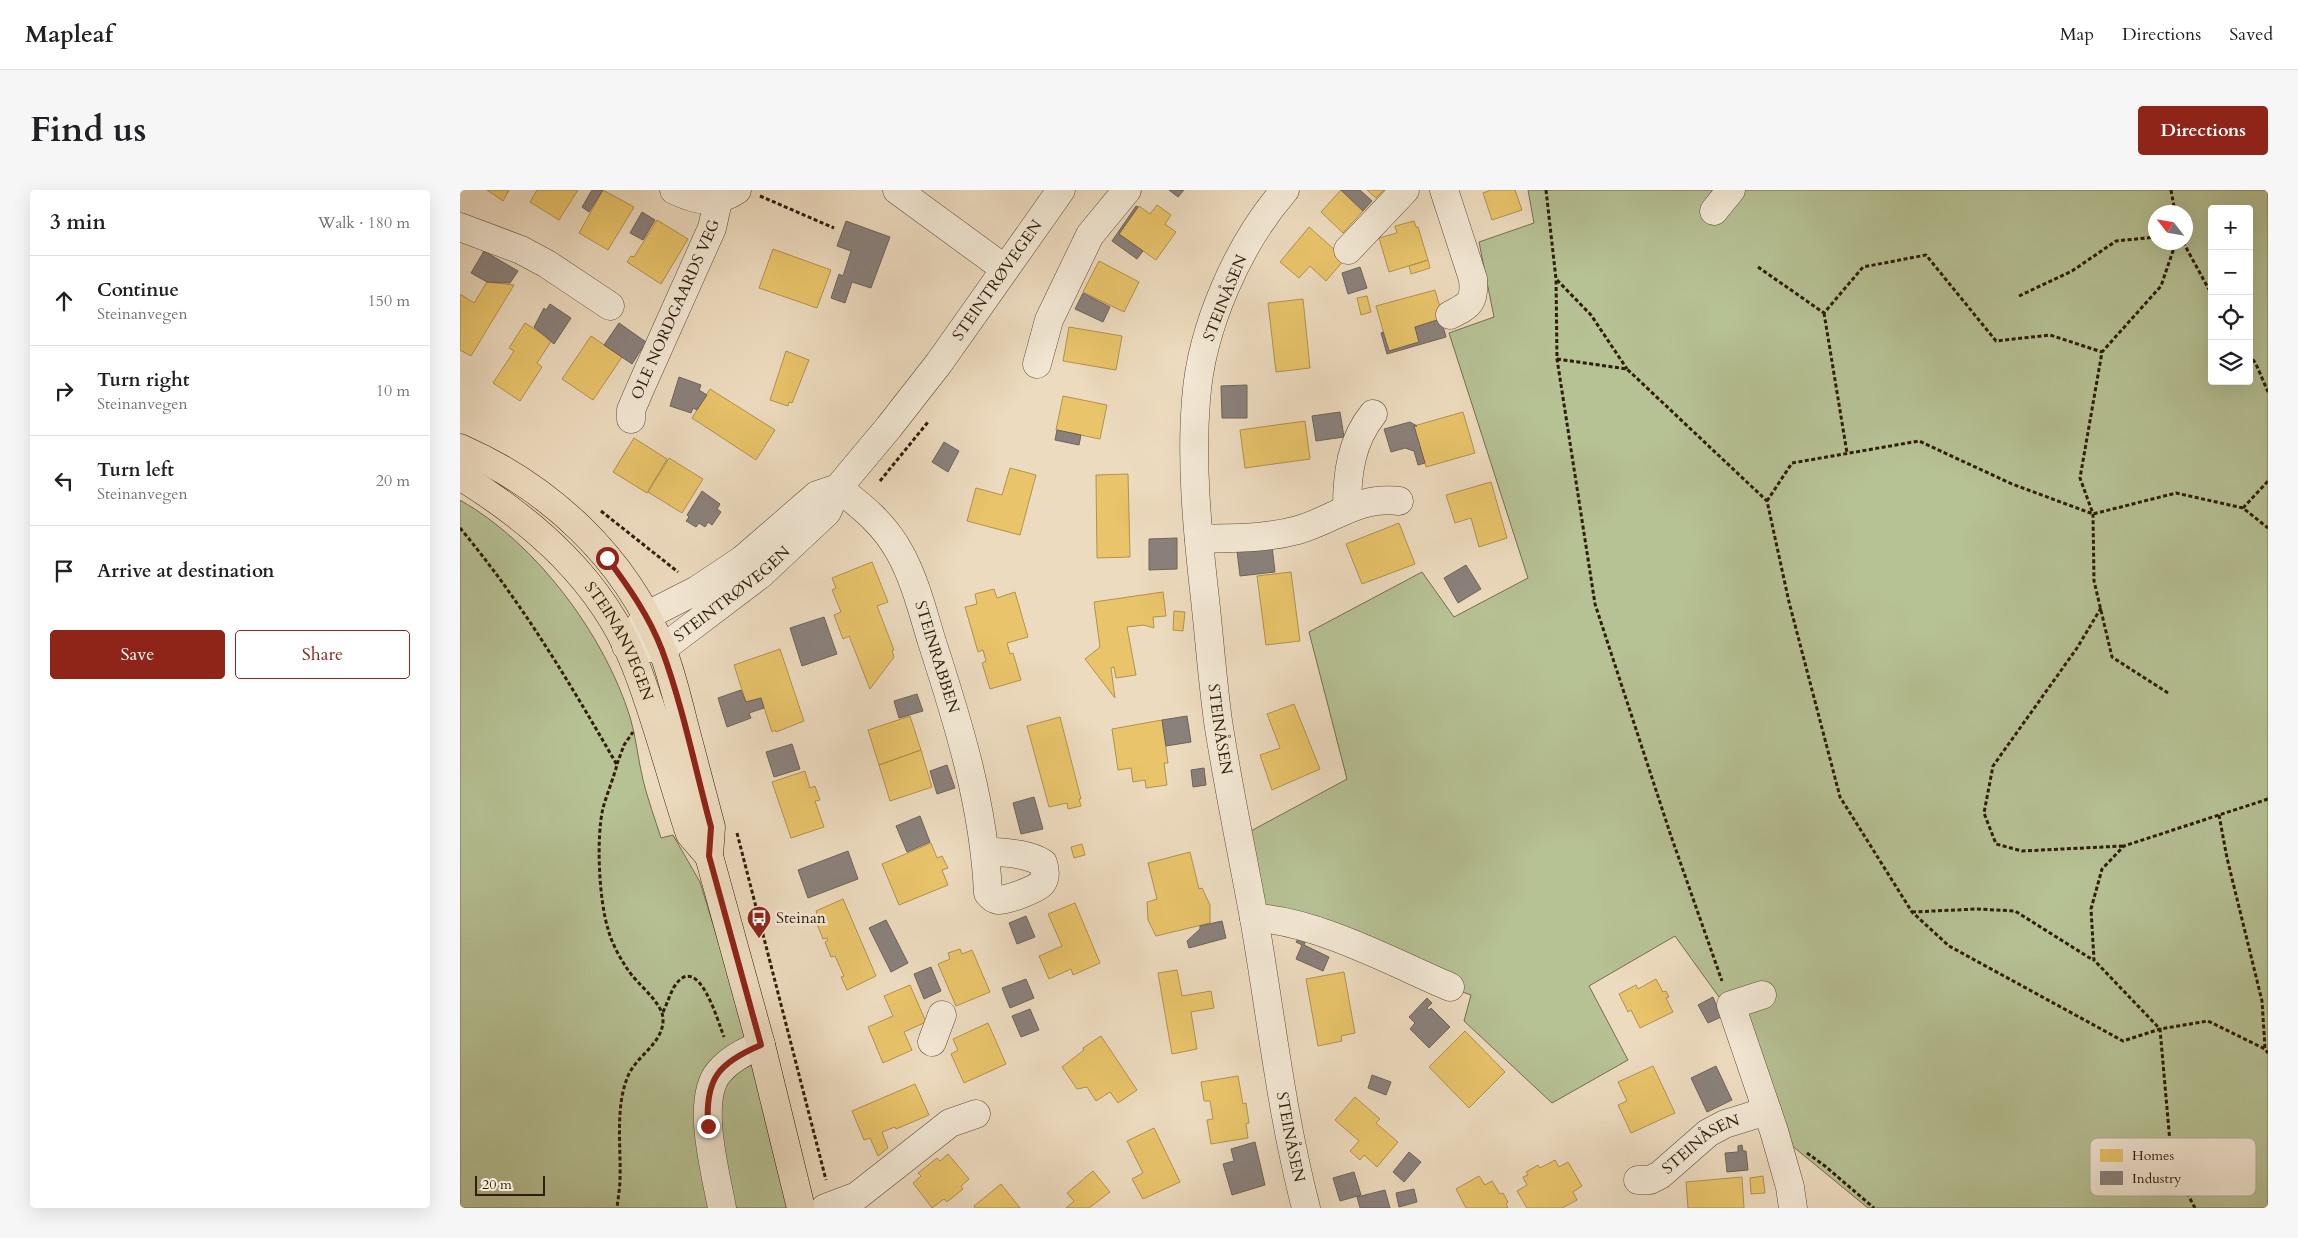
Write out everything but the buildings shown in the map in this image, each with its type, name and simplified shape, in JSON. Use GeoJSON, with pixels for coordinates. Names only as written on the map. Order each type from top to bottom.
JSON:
{"type":"FeatureCollection","features":[{"type":"Feature","properties":{"kind":"main road","name":"STEINANVEGEN"},"geometry":{"type":"LineString","coordinates":[[460,448],[495,465],[523,482],[572,520],[607,558],[629,587],[662,649],[711,827],[709,856],[761,1045],[801,1208]]}},
{"type":"Feature","properties":{"kind":"main road","name":"STEINANVEGEN"},"geometry":{"type":"LineString","coordinates":[[460,476],[515,514],[568,560],[592,587],[635,664],[690,834],[709,856]]}},
{"type":"Feature","properties":{"kind":"street","name":"OLE NORDGAARDS VEG"},"geometry":{"type":"LineString","coordinates":[[674,190],[703,201],[737,195]]}},
{"type":"Feature","properties":{"kind":"street"},"geometry":{"type":"LineString","coordinates":[[896,190],[1005,269]]}},
{"type":"Feature","properties":{"kind":"street","name":"STEINTRØVEGEN"},"geometry":{"type":"LineString","coordinates":[[838,488],[817,495],[742,560],[697,590],[646,616],[626,646],[662,649],[762,574],[801,539],[827,512],[838,488],[890,427],[939,363],[1061,190]]}},
{"type":"Feature","properties":{"kind":"street"},"geometry":{"type":"LineString","coordinates":[[1037,364],[1049,320],[1090,234],[1127,190]]}},
{"type":"Feature","properties":{"kind":"street","name":"STEINÅSEN"},"geometry":{"type":"LineString","coordinates":[[1285,190],[1255,230],[1236,265],[1215,314],[1203,355],[1196,399],[1195,458],[1199,538],[1218,719],[1254,918],[1284,1114],[1306,1208]]}},
{"type":"Feature","properties":{"kind":"street"},"geometry":{"type":"LineString","coordinates":[[1348,250],[1405,190]]}},
{"type":"Feature","properties":{"kind":"street"},"geometry":{"type":"LineString","coordinates":[[1444,190],[1473,279],[1474,290],[1472,300],[1467,307],[1450,315]]}},
{"type":"Feature","properties":{"kind":"street"},"geometry":{"type":"LineString","coordinates":[[1714,211],[1732,190]]}},
{"type":"Feature","properties":{"kind":"street","name":"OLE NORDGAARDS VEG"},"geometry":{"type":"LineString","coordinates":[[631,419],[631,410],[712,228],[737,195]]}},
{"type":"Feature","properties":{"kind":"street"},"geometry":{"type":"LineString","coordinates":[[460,227],[521,250],[547,264],[610,306]]}},
{"type":"Feature","properties":{"kind":"street"},"geometry":{"type":"LineString","coordinates":[[1348,508],[1347,482],[1354,451],[1360,435],[1374,414]]}},
{"type":"Feature","properties":{"kind":"street","name":"STEINRABBEN"},"geometry":{"type":"LineString","coordinates":[[838,488],[876,518],[900,553],[910,574],[953,706],[975,787],[986,851]]}},
{"type":"Feature","properties":{"kind":"street"},"geometry":{"type":"LineString","coordinates":[[1199,538],[1279,535],[1325,520],[1364,502],[1399,501]]}},
{"type":"Feature","properties":{"kind":"street"},"geometry":{"type":"LineString","coordinates":[[1254,918],[1270,918],[1312,930],[1450,987]]}},
{"type":"Feature","properties":{"kind":"street"},"geometry":{"type":"LineString","coordinates":[[1762,994],[1731,1005],[1770,1121],[1790,1187],[1793,1208]]}},
{"type":"Feature","properties":{"kind":"street"},"geometry":{"type":"LineString","coordinates":[[932,1042],[942,1015]]}},
{"type":"Feature","properties":{"kind":"street"},"geometry":{"type":"LineString","coordinates":[[722,1208],[708,1126],[707,1104],[710,1086],[719,1072],[741,1053],[761,1045]]}},
{"type":"Feature","properties":{"kind":"street"},"geometry":{"type":"LineString","coordinates":[[846,1204],[950,1123],[976,1114]]}},
{"type":"Feature","properties":{"kind":"street","name":"STEINÅSEN"},"geometry":{"type":"LineString","coordinates":[[1638,1180],[1650,1180],[1660,1174],[1708,1133],[1725,1124],[1770,1121]]}},
{"type":"Feature","properties":{"kind":"path"},"geometry":{"type":"LineString","coordinates":[[1546,190],[1556,279],[1557,360],[1595,604],[1671,836],[1731,1005]]}},
{"type":"Feature","properties":{"kind":"path"},"geometry":{"type":"LineString","coordinates":[[2171,190],[2174,205]]}},
{"type":"Feature","properties":{"kind":"path"},"geometry":{"type":"LineString","coordinates":[[737,195],[834,228]]}},
{"type":"Feature","properties":{"kind":"path"},"geometry":{"type":"LineString","coordinates":[[2019,296],[2072,271],[2116,241],[2148,238]]}},
{"type":"Feature","properties":{"kind":"path"},"geometry":{"type":"LineString","coordinates":[[2168,693],[2112,657],[2094,581],[2093,514],[2080,478],[2102,352],[2161,286],[2173,250]]}},
{"type":"Feature","properties":{"kind":"path"},"geometry":{"type":"LineString","coordinates":[[2187,250],[2208,288]]}},
{"type":"Feature","properties":{"kind":"path"},"geometry":{"type":"LineString","coordinates":[[1824,313],[1863,267],[1926,255],[1996,341],[2050,335],[2102,352]]}},
{"type":"Feature","properties":{"kind":"path"},"geometry":{"type":"LineString","coordinates":[[1758,267],[1824,313],[1847,453]]}},
{"type":"Feature","properties":{"kind":"path"},"geometry":{"type":"LineString","coordinates":[[1556,279],[1591,316],[1627,369],[1768,501],[1789,602],[1840,797],[1912,912],[1949,946],[2123,1040],[2160,1029],[2208,1021],[2265,1049]]}},
{"type":"Feature","properties":{"kind":"path"},"geometry":{"type":"LineString","coordinates":[[1557,360],[1627,369]]}},
{"type":"Feature","properties":{"kind":"path"},"geometry":{"type":"LineString","coordinates":[[2253,360],[2268,392]]}},
{"type":"Feature","properties":{"kind":"path"},"geometry":{"type":"LineString","coordinates":[[1768,501],[1792,463],[1919,441],[2012,484],[2093,514],[2176,493],[2242,508],[2268,528]]}},
{"type":"Feature","properties":{"kind":"path"},"geometry":{"type":"LineString","coordinates":[[2242,508],[2268,481]]}},
{"type":"Feature","properties":{"kind":"path"},"geometry":{"type":"LineString","coordinates":[[460,528],[487,560],[570,685],[617,765]]}},
{"type":"Feature","properties":{"kind":"path"},"geometry":{"type":"LineString","coordinates":[[2100,608],[2077,648],[1993,766],[1984,813],[1996,844],[2022,851],[2124,846],[2268,799]]}},
{"type":"Feature","properties":{"kind":"path"},"geometry":{"type":"LineString","coordinates":[[635,729],[624,745],[603,810],[600,849],[602,902],[608,930],[619,956],[636,981],[652,997],[662,1012]]}},
{"type":"Feature","properties":{"kind":"path"},"geometry":{"type":"LineString","coordinates":[[2219,815],[2227,858],[2262,1001],[2265,1049],[2268,1054]]}},
{"type":"Feature","properties":{"kind":"path"},"geometry":{"type":"LineString","coordinates":[[735,823],[846,1204]]}},
{"type":"Feature","properties":{"kind":"path"},"geometry":{"type":"LineString","coordinates":[[2094,960],[2090,909],[2102,869],[2124,846]]}},
{"type":"Feature","properties":{"kind":"path"},"geometry":{"type":"LineString","coordinates":[[1912,912],[2015,911],[2094,960],[2160,1029],[2170,1138]]}},
{"type":"Feature","properties":{"kind":"path"},"geometry":{"type":"LineString","coordinates":[[617,1208],[620,1179],[620,1115],[628,1074],[661,1032],[662,1012],[675,986],[682,978],[689,976],[702,984],[733,1060]]}},
{"type":"Feature","properties":{"kind":"path"},"geometry":{"type":"LineString","coordinates":[[1770,1121],[1874,1208]]}},
{"type":"Feature","properties":{"kind":"path"},"geometry":{"type":"LineString","coordinates":[[2189,1196],[2195,1208]]}},
{"type":"Feature","properties":{"kind":"green space"},"geometry":{"type":"Polygon","coordinates":[[[1528,190],[2268,190],[2268,1208],[1868,1208],[1774,1131],[1737,1022],[1675,936],[1589,986],[1628,1060],[1552,1103],[1464,1021],[1471,995],[1254,918],[1238,838],[1347,779],[1309,632],[1422,572],[1454,617],[1528,578],[1449,333],[1494,317],[1479,242],[1534,223],[1528,190]]]}},
{"type":"Feature","properties":{"kind":"green space"},"geometry":{"type":"Polygon","coordinates":[[[460,500],[488,518],[515,540],[540,566],[564,593],[585,623],[603,654],[630,717],[643,780],[661,838],[673,835],[700,882],[800,1208],[460,1208],[460,500]]]}},
{"type":"Feature","properties":{"kind":"place","name":"Steinan"},"geometry":{"type":"Point","coordinates":[759,939]}},
{"type":"Feature","properties":{"kind":"route"},"geometry":{"type":"LineString","coordinates":[[607,558],[629,587],[662,649],[711,827],[709,856],[761,1045],[741,1053],[719,1072],[710,1086],[707,1104],[708,1126]]}}]}
